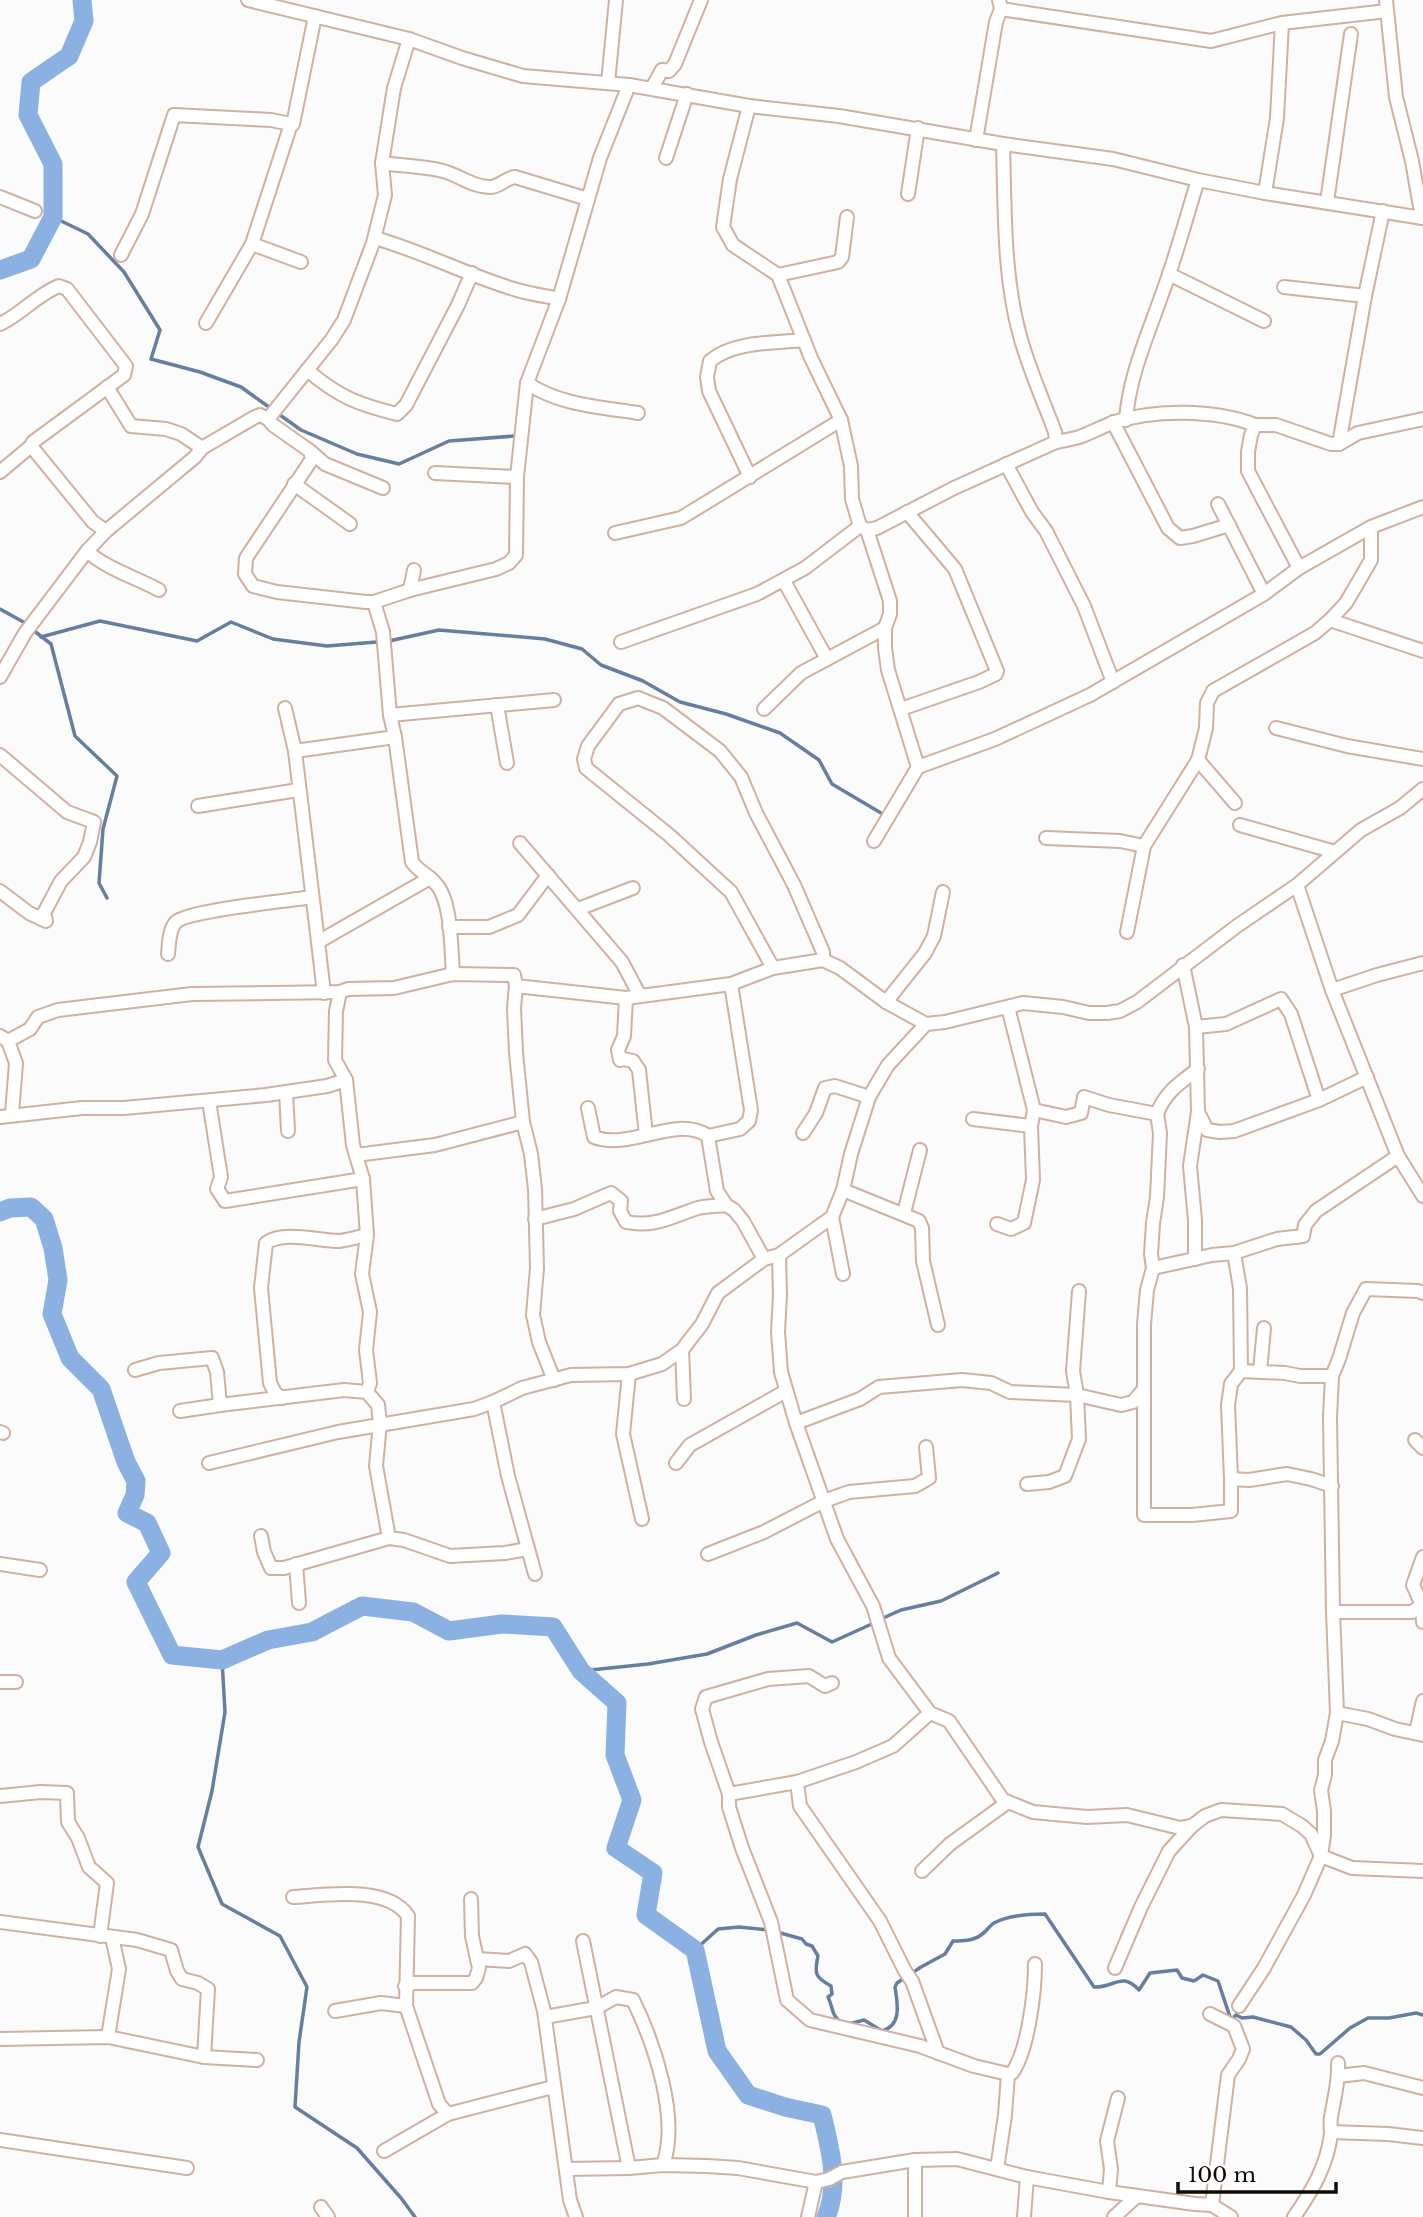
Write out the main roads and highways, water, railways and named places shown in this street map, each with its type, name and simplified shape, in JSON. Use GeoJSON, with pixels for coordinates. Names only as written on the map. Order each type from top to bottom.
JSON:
{"type":"FeatureCollection","features":[{"type":"Feature","properties":{"kind":"waterway"},"geometry":{"type":"LineString","coordinates":[[0,270],[31,259],[53,217],[53,164],[28,115],[31,82],[69,56],[84,21],[82,0]]}},
{"type":"Feature","properties":{"kind":"waterway"},"geometry":{"type":"LineString","coordinates":[[53,217],[88,234],[124,272],[160,330],[151,359],[200,372],[241,387],[301,430],[357,454],[399,464],[449,441],[515,436]]}},
{"type":"Feature","properties":{"kind":"waterway"},"geometry":{"type":"LineString","coordinates":[[0,609],[27,624]]}},
{"type":"Feature","properties":{"kind":"waterway"},"geometry":{"type":"LineString","coordinates":[[41,637],[100,621],[197,641],[231,622],[273,639],[327,646],[389,641],[439,630],[545,639],[582,649],[601,665],[643,681],[680,702],[726,714],[780,733],[819,760],[832,784],[881,813]]}},
{"type":"Feature","properties":{"kind":"waterway"},"geometry":{"type":"LineString","coordinates":[[33,630],[51,644],[75,736],[117,776],[103,829],[99,883],[107,898]]}},
{"type":"Feature","properties":{"kind":"waterway"},"geometry":{"type":"LineString","coordinates":[[0,1212],[10,1208],[31,1207],[44,1219],[53,1248],[58,1280],[52,1314],[70,1358],[101,1389],[126,1462],[136,1481],[135,1495],[127,1513],[147,1523],[161,1553],[136,1582],[172,1655],[222,1660],[268,1640],[312,1632],[362,1606],[413,1612],[449,1631],[502,1624],[553,1627],[581,1671],[617,1703],[615,1755],[632,1800],[616,1848],[653,1873],[646,1915],[695,1950],[717,2051],[748,2095],[822,2115],[833,2180],[826,2217]]}},
{"type":"Feature","properties":{"kind":"waterway"},"geometry":{"type":"LineString","coordinates":[[881,1619],[901,1610],[941,1601],[998,1573]]}},
{"type":"Feature","properties":{"kind":"waterway"},"geometry":{"type":"LineString","coordinates":[[581,1671],[707,1654],[797,1623],[832,1642],[874,1623]]}},
{"type":"Feature","properties":{"kind":"waterway"},"geometry":{"type":"LineString","coordinates":[[222,1660],[225,1712],[212,1791],[198,1847],[222,1904],[280,1936],[307,1987],[299,2042],[295,2107],[357,2148],[415,2217]]}},
{"type":"Feature","properties":{"kind":"waterway"},"geometry":{"type":"LineString","coordinates":[[849,2024],[864,2020],[882,2031],[889,2028],[896,2018],[897,1983],[945,1954],[953,1941],[975,1938],[994,1923],[1006,1918],[1039,1914],[1045,1914],[1094,1987],[1122,1981],[1133,1984],[1139,1990],[1150,1973],[1177,1970],[1182,1978],[1194,1981],[1203,1975],[1218,1981],[1231,2020],[1236,2015],[1291,2027],[1306,2040],[1316,2054],[1320,2054],[1350,2028],[1368,2018],[1389,2018],[1416,2013],[1423,2015]]}},
{"type":"Feature","properties":{"kind":"waterway"},"geometry":{"type":"LineString","coordinates":[[695,1950],[718,1929],[739,1927],[769,1930]]}},
{"type":"Feature","properties":{"kind":"waterway"},"geometry":{"type":"LineString","coordinates":[[777,1932],[802,1939],[812,1946],[818,1956],[817,1974],[831,1986],[832,1994],[828,1997],[834,2014],[842,2023]]}}]}
